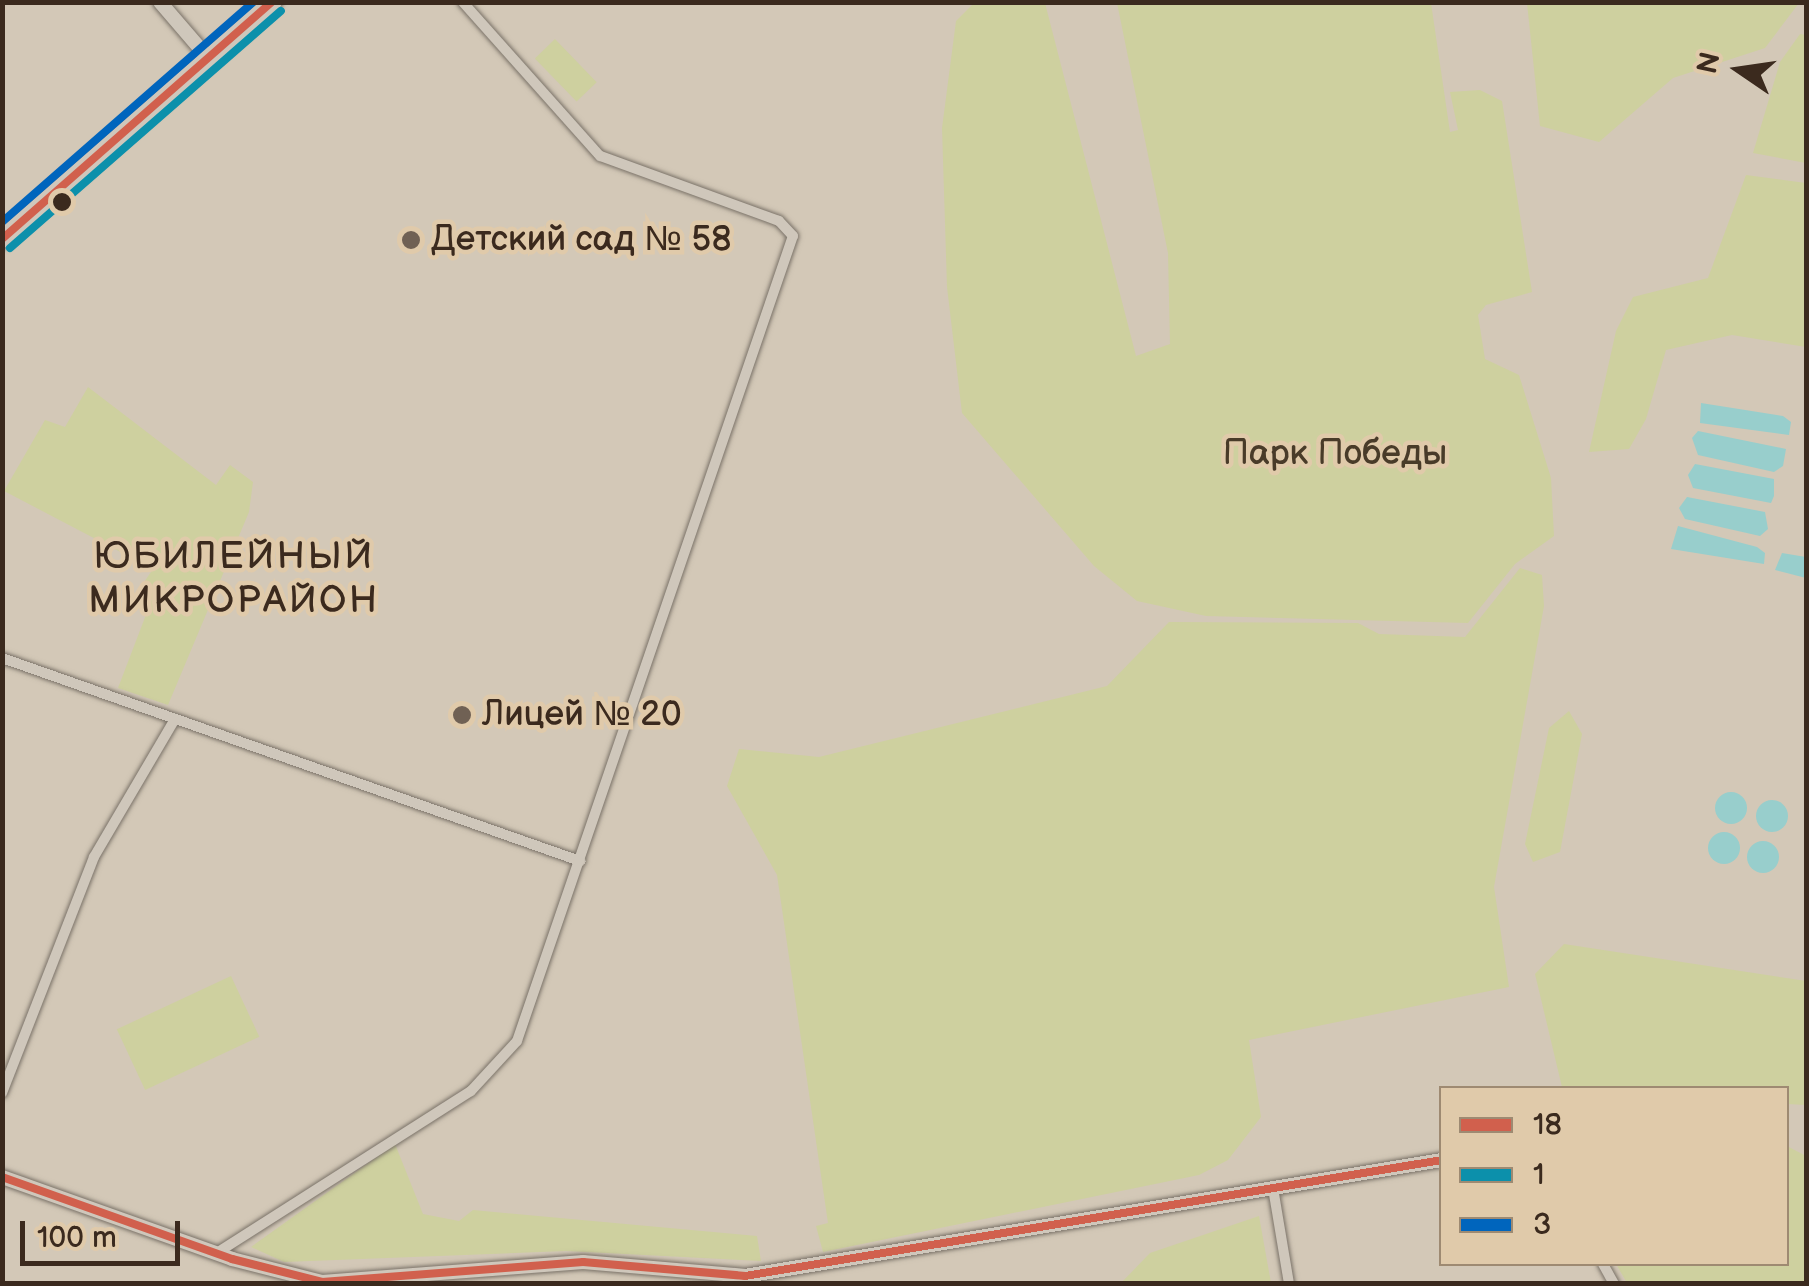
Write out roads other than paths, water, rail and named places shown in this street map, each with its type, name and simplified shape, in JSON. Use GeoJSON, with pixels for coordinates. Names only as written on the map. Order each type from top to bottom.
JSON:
{"type":"FeatureCollection","features":[{"type":"Feature","properties":{"kind":"highway"},"geometry":{"type":"LineString","coordinates":[[2,239],[273,2]]}},
{"type":"Feature","properties":{"kind":"street"},"geometry":{"type":"LineString","coordinates":[[160,2],[209,59]]}},
{"type":"Feature","properties":{"kind":"street"},"geometry":{"type":"LineString","coordinates":[[215,1254],[495,1071],[517,1041],[793,236],[780,221],[600,156],[463,2]]}},
{"type":"Feature","properties":{"kind":"street"},"geometry":{"type":"LineString","coordinates":[[2,658],[580,861]]}},
{"type":"Feature","properties":{"kind":"street"},"geometry":{"type":"LineString","coordinates":[[2,1093],[94,857],[174,719]]}},
{"type":"Feature","properties":{"kind":"street"},"geometry":{"type":"LineString","coordinates":[[2,1178],[215,1254],[322,1282],[583,1262],[745,1276],[1439,1160]]}},
{"type":"Feature","properties":{"kind":"street"},"geometry":{"type":"LineString","coordinates":[[1273,1188],[1289,1284]]}},
{"type":"Feature","properties":{"kind":"water"},"geometry":{"type":"Polygon","coordinates":[[[1701,403],[1783,416],[1791,422],[1789,435],[1700,423],[1701,403]]]}},
{"type":"Feature","properties":{"kind":"water"},"geometry":{"type":"Polygon","coordinates":[[[1698,431],[1786,449],[1783,466],[1774,472],[1698,455],[1692,438],[1698,431]]]}},
{"type":"Feature","properties":{"kind":"water"},"geometry":{"type":"Polygon","coordinates":[[[1695,464],[1774,479],[1771,503],[1693,488],[1688,475],[1695,464]]]}},
{"type":"Feature","properties":{"kind":"water"},"geometry":{"type":"Polygon","coordinates":[[[1687,497],[1765,512],[1768,529],[1760,536],[1685,519],[1679,508],[1687,497]]]}},
{"type":"Feature","properties":{"kind":"water"},"geometry":{"type":"Polygon","coordinates":[[[1678,526],[1757,547],[1765,553],[1764,564],[1671,549],[1678,526]]]}},
{"type":"Feature","properties":{"kind":"water"},"geometry":{"type":"Polygon","coordinates":[[[1782,553],[1806,557],[1806,578],[1775,570],[1782,553]]]}},
{"type":"Feature","properties":{"kind":"water"},"geometry":{"type":"Polygon","coordinates":[[[1731,792],[1742,797],[1747,808],[1742,819],[1731,824],[1720,819],[1715,808],[1720,797],[1731,792]]]}},
{"type":"Feature","properties":{"kind":"water"},"geometry":{"type":"Polygon","coordinates":[[[1772,800],[1783,805],[1788,816],[1783,827],[1772,832],[1761,827],[1756,816],[1761,805],[1772,800]]]}},
{"type":"Feature","properties":{"kind":"water"},"geometry":{"type":"Polygon","coordinates":[[[1724,832],[1735,837],[1740,848],[1735,859],[1724,864],[1713,859],[1708,848],[1713,837],[1724,832]]]}},
{"type":"Feature","properties":{"kind":"water"},"geometry":{"type":"Polygon","coordinates":[[[1763,841],[1774,846],[1779,857],[1774,868],[1763,873],[1752,868],[1747,857],[1752,846],[1763,841]]]}},
{"type":"Feature","properties":{"kind":"place","name":"Детский сад № 58"},"geometry":{"type":"Point","coordinates":[411,240]}},
{"type":"Feature","properties":{"kind":"place","name":"Лицей № 20"},"geometry":{"type":"Point","coordinates":[462,715]}},
{"type":"Feature","properties":{"kind":"district","name":"ЮБИЛЕЙНЫЙ МИКРОРАЙОН"},"geometry":{"type":"Point","coordinates":[234,579]}},
{"type":"Feature","properties":{"kind":"park label","name":"Парк Победы"},"geometry":{"type":"Point","coordinates":[1335,454]}}]}
